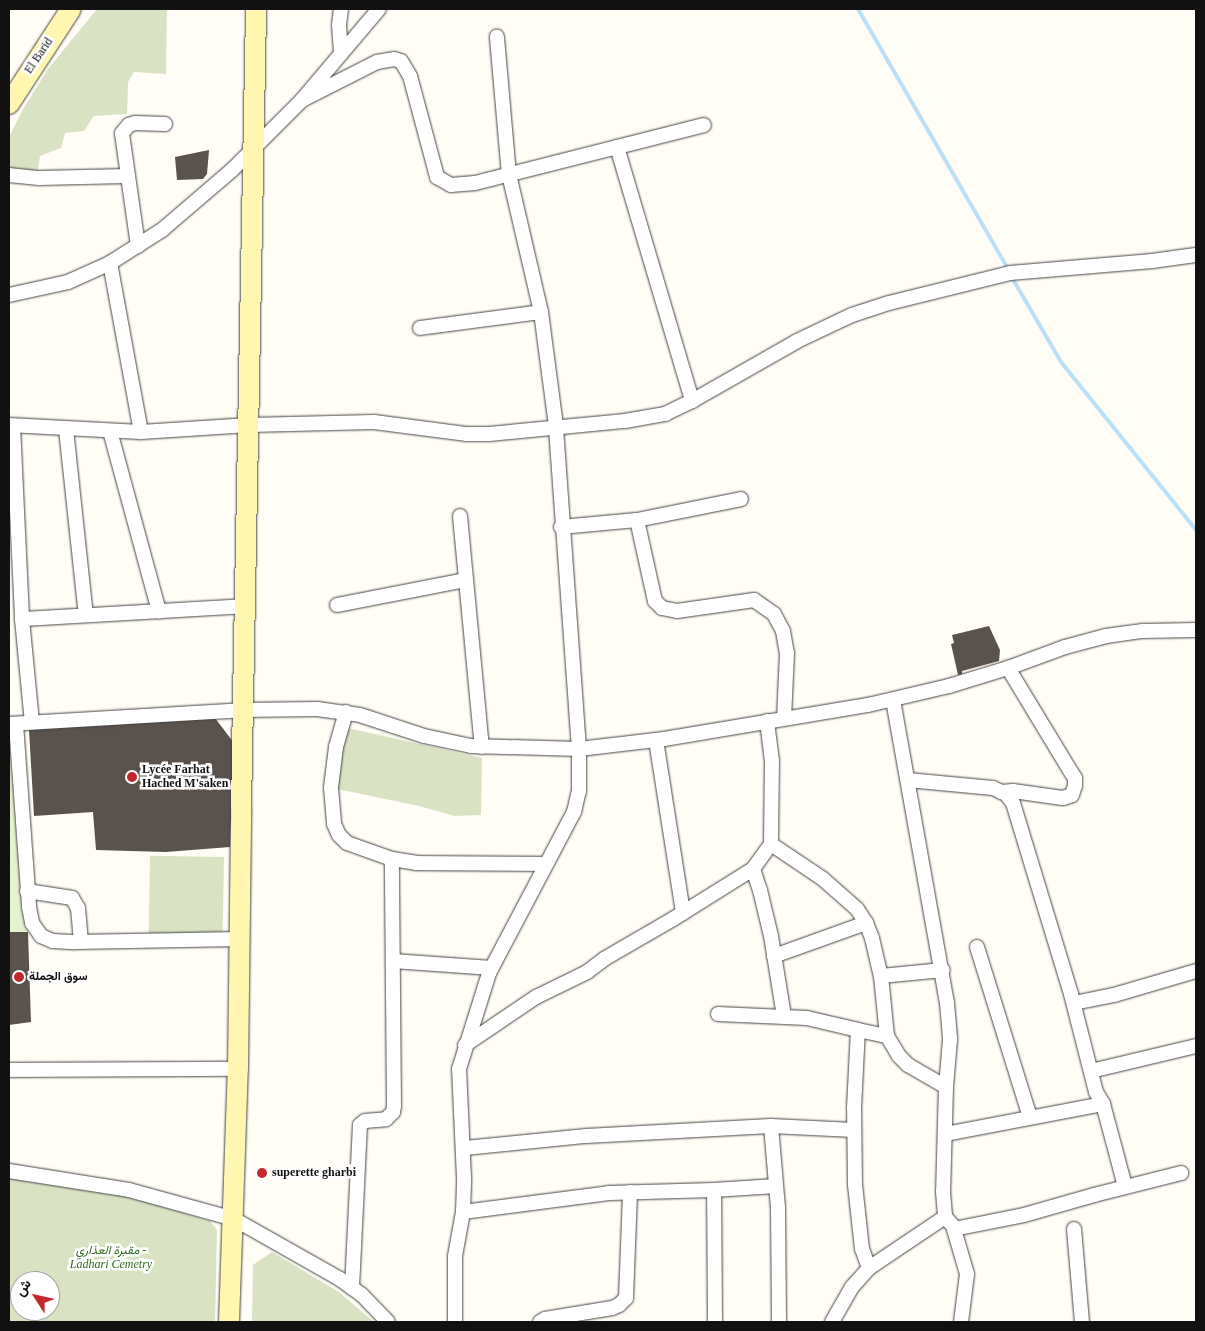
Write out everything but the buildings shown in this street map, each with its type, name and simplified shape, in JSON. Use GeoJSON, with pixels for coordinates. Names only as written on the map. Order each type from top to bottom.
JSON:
{"type":"FeatureCollection","features":[{"type":"Feature","properties":{"kind":"main road","name":"El Barid"},"geometry":{"type":"LineString","coordinates":[[9,104],[71,9]]}},
{"type":"Feature","properties":{"kind":"main road"},"geometry":{"type":"LineString","coordinates":[[229,1322],[238,1069],[242,710],[256,9]]}},
{"type":"Feature","properties":{"kind":"street"},"geometry":{"type":"LineString","coordinates":[[341,52],[339,25],[342,9]]}},
{"type":"Feature","properties":{"kind":"street"},"geometry":{"type":"LineString","coordinates":[[9,296],[68,282],[110,263],[162,230],[253,149],[302,100],[379,9]]}},
{"type":"Feature","properties":{"kind":"street"},"geometry":{"type":"LineString","coordinates":[[455,1322],[454,1256],[463,1212],[464,1148],[458,1081],[465,1045],[492,968],[577,804],[579,791],[579,749],[561,527],[556,426],[542,312],[509,175],[498,37]]}},
{"type":"Feature","properties":{"kind":"street"},"geometry":{"type":"LineString","coordinates":[[302,100],[377,62],[398,60],[405,65],[410,76],[437,177],[451,184],[476,183],[704,125]]}},
{"type":"Feature","properties":{"kind":"street"},"geometry":{"type":"LineString","coordinates":[[138,246],[122,140],[123,130],[135,123],[165,124]]}},
{"type":"Feature","properties":{"kind":"street"},"geometry":{"type":"LineString","coordinates":[[617,147],[692,402]]}},
{"type":"Feature","properties":{"kind":"street"},"geometry":{"type":"LineString","coordinates":[[9,175],[39,178],[128,176]]}},
{"type":"Feature","properties":{"kind":"street"},"geometry":{"type":"LineString","coordinates":[[32,723],[22,619],[11,425],[141,432],[249,425],[374,422],[467,434],[489,434],[556,426],[625,421],[665,414],[692,402],[797,340],[852,315],[889,303],[1010,273],[1152,261],[1196,255]]}},
{"type":"Feature","properties":{"kind":"street"},"geometry":{"type":"LineString","coordinates":[[110,263],[141,432]]}},
{"type":"Feature","properties":{"kind":"street"},"geometry":{"type":"LineString","coordinates":[[420,328],[542,312]]}},
{"type":"Feature","properties":{"kind":"street"},"geometry":{"type":"LineString","coordinates":[[66,429],[86,615]]}},
{"type":"Feature","properties":{"kind":"street"},"geometry":{"type":"LineString","coordinates":[[110,431],[159,611]]}},
{"type":"Feature","properties":{"kind":"street"},"geometry":{"type":"LineString","coordinates":[[561,527],[637,520],[741,499]]}},
{"type":"Feature","properties":{"kind":"street"},"geometry":{"type":"LineString","coordinates":[[460,516],[482,747]]}},
{"type":"Feature","properties":{"kind":"street"},"geometry":{"type":"LineString","coordinates":[[637,520],[655,601],[662,608],[677,611],[754,600],[774,614],[783,631],[787,653],[784,718]]}},
{"type":"Feature","properties":{"kind":"street"},"geometry":{"type":"LineString","coordinates":[[337,605],[466,580]]}},
{"type":"Feature","properties":{"kind":"street"},"geometry":{"type":"LineString","coordinates":[[22,619],[245,606]]}},
{"type":"Feature","properties":{"kind":"street"},"geometry":{"type":"LineString","coordinates":[[240,939],[81,942],[52,941],[41,936],[32,923],[27,891],[13,724],[242,710],[317,709],[346,712],[438,739],[482,747],[579,749],[656,740],[893,700],[1008,668],[1066,647],[1106,636],[1143,631],[1196,630]]}},
{"type":"Feature","properties":{"kind":"street"},"geometry":{"type":"LineString","coordinates":[[1001,792],[1014,791],[1063,798],[1072,795],[1075,785],[1075,778],[1008,668]]}},
{"type":"Feature","properties":{"kind":"street"},"geometry":{"type":"LineString","coordinates":[[893,700],[943,970],[950,1040],[943,1171],[950,1223],[967,1274],[962,1322]]}},
{"type":"Feature","properties":{"kind":"street"},"geometry":{"type":"LineString","coordinates":[[346,712],[332,770],[332,808],[334,824],[339,835],[347,843],[392,859],[440,864],[546,864]]}},
{"type":"Feature","properties":{"kind":"street"},"geometry":{"type":"LineString","coordinates":[[465,1045],[536,997],[587,972],[604,959],[753,869],[771,844],[772,760],[767,721]]}},
{"type":"Feature","properties":{"kind":"street"},"geometry":{"type":"LineString","coordinates":[[656,740],[683,913]]}},
{"type":"Feature","properties":{"kind":"street"},"geometry":{"type":"LineString","coordinates":[[908,780],[993,788],[1010,798],[1013,803],[1074,1004],[1096,1092],[1103,1104],[1125,1186]]}},
{"type":"Feature","properties":{"kind":"street"},"geometry":{"type":"LineString","coordinates":[[771,844],[824,879],[857,909],[866,923],[872,938],[881,976],[887,1036],[899,1056],[908,1065],[946,1087]]}},
{"type":"Feature","properties":{"kind":"street"},"geometry":{"type":"LineString","coordinates":[[352,1288],[360,1125],[365,1122],[386,1119],[393,1112],[394,1106],[392,859]]}},
{"type":"Feature","properties":{"kind":"street"},"geometry":{"type":"LineString","coordinates":[[753,869],[760,890],[774,956],[784,1016]]}},
{"type":"Feature","properties":{"kind":"street"},"geometry":{"type":"LineString","coordinates":[[27,891],[72,898],[78,908],[81,942]]}},
{"type":"Feature","properties":{"kind":"street"},"geometry":{"type":"LineString","coordinates":[[774,956],[866,923]]}},
{"type":"Feature","properties":{"kind":"street"},"geometry":{"type":"LineString","coordinates":[[977,947],[1030,1117]]}},
{"type":"Feature","properties":{"kind":"street"},"geometry":{"type":"LineString","coordinates":[[393,961],[492,968]]}},
{"type":"Feature","properties":{"kind":"street"},"geometry":{"type":"LineString","coordinates":[[881,976],[943,970]]}},
{"type":"Feature","properties":{"kind":"street"},"geometry":{"type":"LineString","coordinates":[[1074,1004],[1196,971]]}},
{"type":"Feature","properties":{"kind":"street"},"geometry":{"type":"LineString","coordinates":[[718,1014],[784,1016],[826,1021],[887,1036]]}},
{"type":"Feature","properties":{"kind":"street"},"geometry":{"type":"LineString","coordinates":[[858,1030],[854,1130],[858,1218],[862,1249],[869,1268]]}},
{"type":"Feature","properties":{"kind":"street"},"geometry":{"type":"LineString","coordinates":[[1091,1071],[1196,1046]]}},
{"type":"Feature","properties":{"kind":"street"},"geometry":{"type":"LineString","coordinates":[[9,1070],[238,1069]]}},
{"type":"Feature","properties":{"kind":"street"},"geometry":{"type":"LineString","coordinates":[[945,1134],[1103,1104]]}},
{"type":"Feature","properties":{"kind":"street"},"geometry":{"type":"LineString","coordinates":[[464,1148],[586,1136],[771,1126],[854,1130]]}},
{"type":"Feature","properties":{"kind":"street"},"geometry":{"type":"LineString","coordinates":[[771,1126],[776,1186],[779,1322]]}},
{"type":"Feature","properties":{"kind":"street"},"geometry":{"type":"LineString","coordinates":[[9,1171],[129,1190],[234,1219],[273,1239],[352,1288],[388,1322]]}},
{"type":"Feature","properties":{"kind":"street"},"geometry":{"type":"LineString","coordinates":[[832,1322],[852,1287],[869,1268],[950,1223],[1024,1215],[1125,1186],[1181,1173]]}},
{"type":"Feature","properties":{"kind":"street"},"geometry":{"type":"LineString","coordinates":[[463,1212],[630,1192],[776,1186]]}},
{"type":"Feature","properties":{"kind":"street"},"geometry":{"type":"LineString","coordinates":[[714,1190],[715,1322]]}},
{"type":"Feature","properties":{"kind":"street"},"geometry":{"type":"LineString","coordinates":[[540,1322],[545,1319],[612,1308],[623,1302],[626,1290],[630,1192]]}},
{"type":"Feature","properties":{"kind":"street"},"geometry":{"type":"LineString","coordinates":[[1074,1229],[1082,1322]]}},
{"type":"Feature","properties":{"kind":"green space"},"geometry":{"type":"Polygon","coordinates":[[[97,9],[167,9],[166,74],[134,72],[128,82],[127,114],[94,116],[84,131],[65,133],[61,148],[40,156],[37,176],[9,169],[9,137],[23,109],[48,69],[97,9]]]}},
{"type":"Feature","properties":{"kind":"green space"},"geometry":{"type":"Polygon","coordinates":[[[348,728],[482,758],[481,815],[455,816],[419,806],[337,789],[339,754],[348,728]]]}},
{"type":"Feature","properties":{"kind":"green space"},"geometry":{"type":"Polygon","coordinates":[[[9,738],[13,738],[28,932],[9,932],[9,738]]]}},
{"type":"Feature","properties":{"kind":"green space"},"geometry":{"type":"Polygon","coordinates":[[[150,856],[224,857],[223,935],[149,934],[150,856]]]}},
{"type":"Feature","properties":{"kind":"green space","name":"مقبرة العذاري - Ladhari Cemetry"},"geometry":{"type":"Polygon","coordinates":[[[9,1178],[110,1191],[210,1221],[217,1230],[215,1322],[9,1322],[9,1178]]]}},
{"type":"Feature","properties":{"kind":"green space"},"geometry":{"type":"Polygon","coordinates":[[[272,1252],[339,1292],[374,1322],[252,1322],[253,1265],[272,1252]]]}},
{"type":"Feature","properties":{"kind":"waterway"},"geometry":{"type":"LineString","coordinates":[[858,9],[1008,269]]}},
{"type":"Feature","properties":{"kind":"waterway"},"geometry":{"type":"LineString","coordinates":[[1011,276],[1061,362],[1196,530]]}},
{"type":"Feature","properties":{"kind":"place","name":"Lycée Farhat Hached M'saken"},"geometry":{"type":"Point","coordinates":[132,777]}},
{"type":"Feature","properties":{"kind":"place","name":"سوق الجملة"},"geometry":{"type":"Point","coordinates":[19,977]}},
{"type":"Feature","properties":{"kind":"place","name":"superette gharbi"},"geometry":{"type":"Point","coordinates":[262,1173]}}]}
